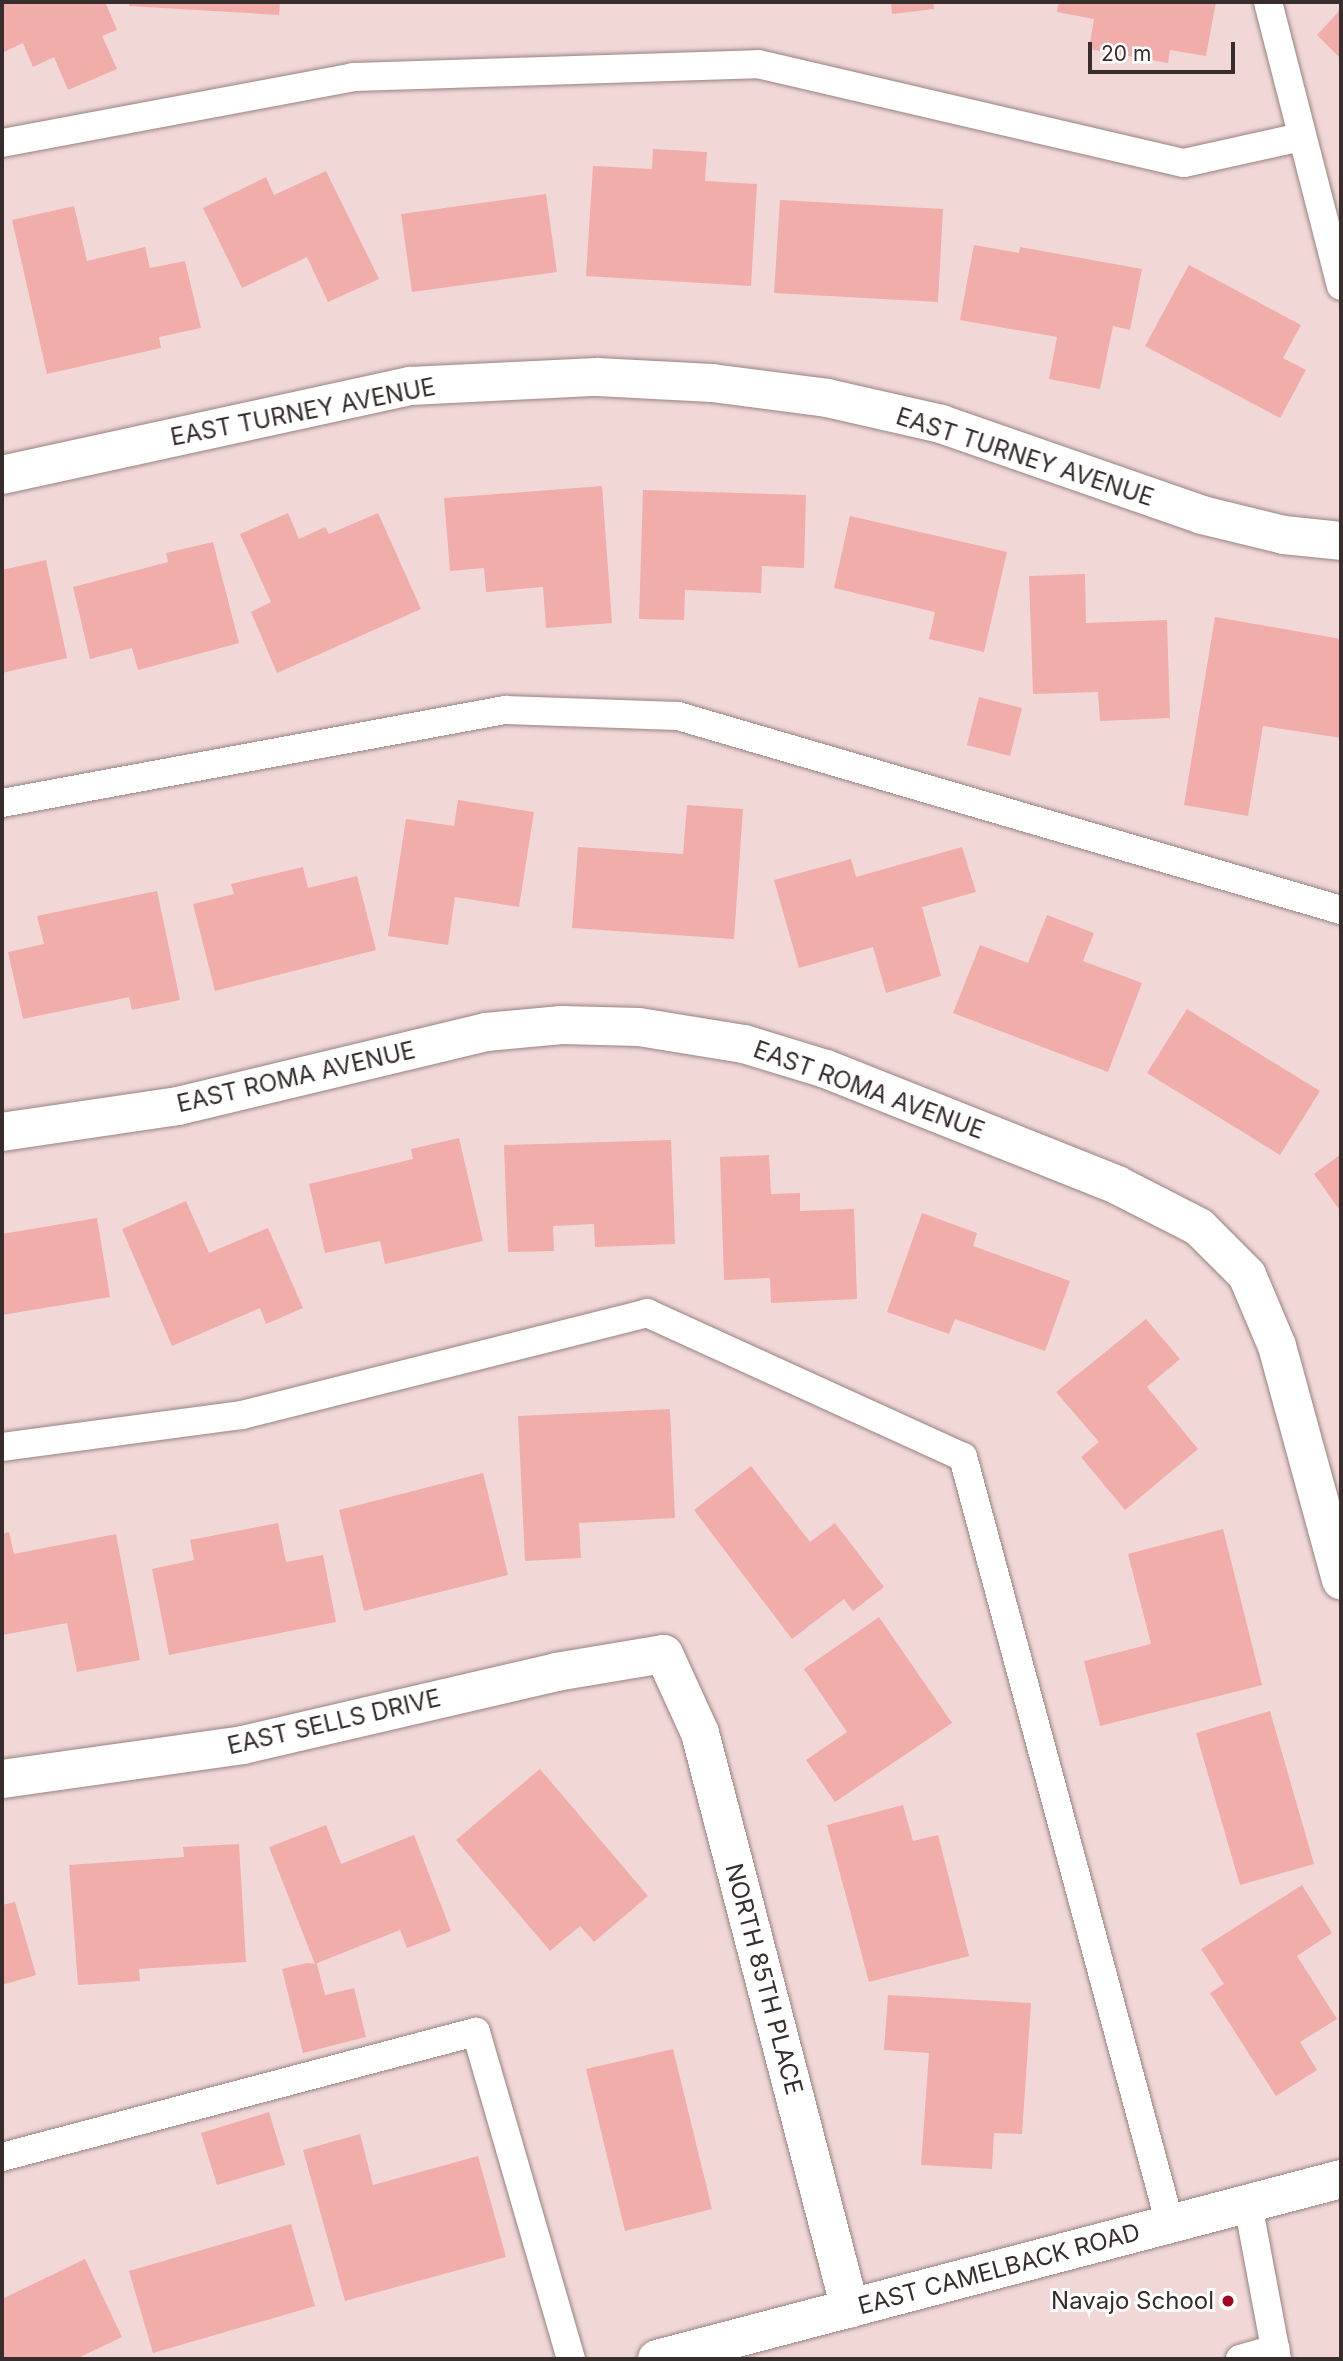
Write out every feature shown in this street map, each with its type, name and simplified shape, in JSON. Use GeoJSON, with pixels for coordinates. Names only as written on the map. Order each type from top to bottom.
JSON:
{"type":"FeatureCollection","features":[{"type":"Feature","properties":{"kind":"street","name":"EAST TURNEY AVENUE"},"geometry":{"type":"LineString","coordinates":[[2,475],[410,386],[597,377],[712,383],[827,398],[941,424],[1202,515],[1283,535],[1341,541]]}},
{"type":"Feature","properties":{"kind":"street","name":"EAST ROMA AVENUE"},"geometry":{"type":"LineString","coordinates":[[2,1132],[178,1106],[486,1032],[562,1025],[639,1027],[744,1044],[826,1069],[1117,1185],[1199,1227],[1247,1275],[1277,1346],[1341,1580]]}},
{"type":"Feature","properties":{"kind":"street","name":"EAST SELLS DRIVE"},"geometry":{"type":"LineString","coordinates":[[2,1779],[243,1745],[556,1672],[664,1654]]}},
{"type":"Feature","properties":{"kind":"street","name":"NORTH 85TH PLACE"},"geometry":{"type":"LineString","coordinates":[[664,1654],[700,1733],[850,2308]]}},
{"type":"Feature","properties":{"kind":"street","name":"EAST CAMELBACK ROAD"},"geometry":{"type":"LineString","coordinates":[[657,2359],[1341,2179]]}},
{"type":"Feature","properties":{"kind":"lane"},"geometry":{"type":"LineString","coordinates":[[1268,2],[1341,286]]}},
{"type":"Feature","properties":{"kind":"lane"},"geometry":{"type":"LineString","coordinates":[[2,143],[353,77],[758,64],[1184,163],[1301,137]]}},
{"type":"Feature","properties":{"kind":"lane"},"geometry":{"type":"LineString","coordinates":[[2,803],[505,710],[678,716],[1341,910]]}},
{"type":"Feature","properties":{"kind":"lane"},"geometry":{"type":"LineString","coordinates":[[2,1447],[242,1415],[647,1313],[963,1457],[1170,2224]]}},
{"type":"Feature","properties":{"kind":"lane"},"geometry":{"type":"LineString","coordinates":[[2,2157],[476,2032],[571,2359]]}},
{"type":"Feature","properties":{"kind":"lane"},"geometry":{"type":"LineString","coordinates":[[1240,2359],[1276,2354],[1248,2204]]}},
{"type":"Feature","properties":{"kind":"building"},"geometry":{"type":"Polygon","coordinates":[[[2,2],[105,2],[117,30],[102,36],[117,69],[68,90],[54,57],[33,67],[23,43],[2,53],[2,2]]]}},
{"type":"Feature","properties":{"kind":"building"},"geometry":{"type":"Polygon","coordinates":[[[130,2],[280,2],[279,15],[129,6],[130,2]]]}},
{"type":"Feature","properties":{"kind":"building"},"geometry":{"type":"Polygon","coordinates":[[[891,2],[933,2],[934,9],[892,14],[891,2]]]}},
{"type":"Feature","properties":{"kind":"building"},"geometry":{"type":"Polygon","coordinates":[[[1059,2],[1216,2],[1206,56],[1170,50],[1168,63],[1089,49],[1094,19],[1057,12],[1059,2]]]}},
{"type":"Feature","properties":{"kind":"building"},"geometry":{"type":"Polygon","coordinates":[[[1341,9],[1341,59],[1317,35],[1341,9]]]}},
{"type":"Feature","properties":{"kind":"building"},"geometry":{"type":"Polygon","coordinates":[[[653,149],[707,152],[705,181],[757,184],[751,286],[586,276],[593,166],[652,169],[653,149]]]}},
{"type":"Feature","properties":{"kind":"building"},"geometry":{"type":"Polygon","coordinates":[[[326,171],[379,279],[328,302],[307,257],[242,288],[203,208],[266,177],[274,195],[326,171]]]}},
{"type":"Feature","properties":{"kind":"building"},"geometry":{"type":"Polygon","coordinates":[[[546,194],[557,272],[412,292],[401,214],[546,194]]]}},
{"type":"Feature","properties":{"kind":"building"},"geometry":{"type":"Polygon","coordinates":[[[780,200],[943,209],[938,302],[774,293],[780,200]]]}},
{"type":"Feature","properties":{"kind":"building"},"geometry":{"type":"Polygon","coordinates":[[[74,206],[87,261],[145,247],[150,268],[185,261],[201,328],[159,337],[161,348],[47,374],[12,220],[74,206]]]}},
{"type":"Feature","properties":{"kind":"building"},"geometry":{"type":"Polygon","coordinates":[[[974,245],[1019,253],[1020,247],[1142,269],[1130,330],[1113,326],[1100,389],[1049,379],[1057,337],[960,320],[974,245]]]}},
{"type":"Feature","properties":{"kind":"building"},"geometry":{"type":"Polygon","coordinates":[[[1189,265],[1301,325],[1283,358],[1306,370],[1280,418],[1145,346],[1189,265]]]}},
{"type":"Feature","properties":{"kind":"building"},"geometry":{"type":"Polygon","coordinates":[[[602,486],[612,623],[546,628],[543,587],[486,592],[484,568],[450,571],[444,498],[602,486]]]}},
{"type":"Feature","properties":{"kind":"building"},"geometry":{"type":"Polygon","coordinates":[[[643,490],[806,495],[804,568],[762,566],[761,593],[685,590],[684,620],[639,619],[643,490]]]}},
{"type":"Feature","properties":{"kind":"building"},"geometry":{"type":"Polygon","coordinates":[[[288,513],[299,539],[325,527],[329,534],[378,513],[421,609],[277,673],[251,612],[271,602],[240,534],[288,513]]]}},
{"type":"Feature","properties":{"kind":"building"},"geometry":{"type":"Polygon","coordinates":[[[850,516],[1007,552],[984,652],[929,639],[935,612],[834,588],[850,516]]]}},
{"type":"Feature","properties":{"kind":"building"},"geometry":{"type":"Polygon","coordinates":[[[213,542],[239,643],[138,670],[132,648],[90,659],[73,587],[168,562],[166,553],[213,542]]]}},
{"type":"Feature","properties":{"kind":"building"},"geometry":{"type":"Polygon","coordinates":[[[46,560],[67,658],[2,673],[2,570],[46,560]]]}},
{"type":"Feature","properties":{"kind":"building"},"geometry":{"type":"Polygon","coordinates":[[[1085,574],[1086,623],[1167,620],[1170,718],[1100,721],[1098,692],[1033,694],[1029,576],[1085,574]]]}},
{"type":"Feature","properties":{"kind":"building"},"geometry":{"type":"Polygon","coordinates":[[[1215,617],[1341,639],[1341,738],[1263,726],[1248,816],[1184,805],[1215,617]]]}},
{"type":"Feature","properties":{"kind":"building"},"geometry":{"type":"Polygon","coordinates":[[[979,697],[1022,708],[1010,756],[967,745],[979,697]]]}},
{"type":"Feature","properties":{"kind":"building"},"geometry":{"type":"Polygon","coordinates":[[[458,800],[534,812],[519,907],[455,897],[448,945],[388,936],[406,819],[454,826],[458,800]]]}},
{"type":"Feature","properties":{"kind":"building"},"geometry":{"type":"Polygon","coordinates":[[[687,805],[743,809],[734,939],[572,928],[578,847],[683,854],[687,805]]]}},
{"type":"Feature","properties":{"kind":"building"},"geometry":{"type":"Polygon","coordinates":[[[962,847],[976,892],[922,907],[941,976],[886,993],[873,947],[799,968],[774,880],[851,859],[856,877],[962,847]]]}},
{"type":"Feature","properties":{"kind":"building"},"geometry":{"type":"Polygon","coordinates":[[[303,867],[308,888],[357,876],[376,950],[215,991],[193,904],[234,894],[231,884],[303,867]]]}},
{"type":"Feature","properties":{"kind":"building"},"geometry":{"type":"Polygon","coordinates":[[[157,891],[180,1000],[132,1010],[129,997],[23,1019],[8,952],[44,944],[37,916],[157,891]]]}},
{"type":"Feature","properties":{"kind":"building"},"geometry":{"type":"Polygon","coordinates":[[[1047,915],[1094,933],[1083,961],[1142,983],[1108,1072],[953,1013],[980,945],[1028,963],[1047,915]]]}},
{"type":"Feature","properties":{"kind":"building"},"geometry":{"type":"Polygon","coordinates":[[[1187,1009],[1320,1091],[1280,1155],[1147,1073],[1187,1009]]]}},
{"type":"Feature","properties":{"kind":"building"},"geometry":{"type":"Polygon","coordinates":[[[459,1138],[483,1241],[385,1264],[380,1241],[325,1253],[309,1184],[413,1159],[411,1149],[459,1138]]]}},
{"type":"Feature","properties":{"kind":"building"},"geometry":{"type":"Polygon","coordinates":[[[671,1140],[675,1244],[595,1247],[594,1224],[553,1226],[554,1251],[508,1252],[504,1145],[671,1140]]]}},
{"type":"Feature","properties":{"kind":"building"},"geometry":{"type":"Polygon","coordinates":[[[1341,1154],[1341,1212],[1314,1174],[1341,1154]]]}},
{"type":"Feature","properties":{"kind":"building"},"geometry":{"type":"Polygon","coordinates":[[[769,1155],[771,1194],[800,1193],[800,1211],[854,1209],[857,1299],[771,1303],[770,1278],[724,1280],[720,1157],[769,1155]]]}},
{"type":"Feature","properties":{"kind":"building"},"geometry":{"type":"Polygon","coordinates":[[[186,1201],[209,1253],[268,1228],[303,1308],[266,1324],[260,1308],[172,1346],[122,1229],[186,1201]]]}},
{"type":"Feature","properties":{"kind":"building"},"geometry":{"type":"Polygon","coordinates":[[[922,1213],[977,1233],[973,1246],[1070,1281],[1045,1351],[955,1319],[949,1334],[887,1312],[922,1213]]]}},
{"type":"Feature","properties":{"kind":"building"},"geometry":{"type":"Polygon","coordinates":[[[97,1218],[110,1297],[2,1315],[2,1234],[97,1218]]]}},
{"type":"Feature","properties":{"kind":"building"},"geometry":{"type":"Polygon","coordinates":[[[1146,1319],[1180,1359],[1147,1387],[1198,1449],[1125,1510],[1081,1457],[1099,1442],[1056,1392],[1146,1319]]]}},
{"type":"Feature","properties":{"kind":"building"},"geometry":{"type":"Polygon","coordinates":[[[670,1409],[675,1518],[579,1523],[581,1558],[525,1561],[518,1416],[670,1409]]]}},
{"type":"Feature","properties":{"kind":"building"},"geometry":{"type":"Polygon","coordinates":[[[751,1466],[810,1542],[835,1523],[884,1587],[853,1611],[844,1599],[792,1639],[694,1510],[751,1466]]]}},
{"type":"Feature","properties":{"kind":"building"},"geometry":{"type":"Polygon","coordinates":[[[483,1473],[508,1575],[364,1611],[339,1510],[483,1473]]]}},
{"type":"Feature","properties":{"kind":"building"},"geometry":{"type":"Polygon","coordinates":[[[278,1523],[286,1562],[323,1555],[336,1622],[169,1655],[152,1569],[194,1560],[190,1540],[278,1523]]]}},
{"type":"Feature","properties":{"kind":"building"},"geometry":{"type":"Polygon","coordinates":[[[1223,1529],[1262,1685],[1100,1726],[1084,1661],[1151,1644],[1128,1554],[1223,1529]]]}},
{"type":"Feature","properties":{"kind":"building"},"geometry":{"type":"Polygon","coordinates":[[[9,1532],[14,1554],[116,1534],[140,1660],[77,1672],[67,1623],[2,1635],[2,1534],[9,1532]]]}},
{"type":"Feature","properties":{"kind":"building"},"geometry":{"type":"Polygon","coordinates":[[[879,1617],[952,1723],[835,1802],[806,1760],[847,1732],[804,1669],[879,1617]]]}},
{"type":"Feature","properties":{"kind":"building"},"geometry":{"type":"Polygon","coordinates":[[[1270,1711],[1314,1864],[1240,1885],[1196,1733],[1270,1711]]]}},
{"type":"Feature","properties":{"kind":"building"},"geometry":{"type":"Polygon","coordinates":[[[540,1769],[648,1896],[594,1942],[580,1926],[550,1951],[456,1840],[540,1769]]]}},
{"type":"Feature","properties":{"kind":"building"},"geometry":{"type":"Polygon","coordinates":[[[903,1805],[913,1841],[938,1835],[969,1956],[869,1982],[827,1825],[903,1805]]]}},
{"type":"Feature","properties":{"kind":"building"},"geometry":{"type":"Polygon","coordinates":[[[326,1825],[341,1864],[414,1835],[451,1931],[407,1948],[400,1930],[315,1964],[269,1847],[326,1825]]]}},
{"type":"Feature","properties":{"kind":"building"},"geometry":{"type":"Polygon","coordinates":[[[239,1844],[246,1962],[139,1969],[140,1981],[78,1985],[69,1865],[184,1857],[183,1847],[239,1844]]]}},
{"type":"Feature","properties":{"kind":"building"},"geometry":{"type":"Polygon","coordinates":[[[1302,1885],[1332,1933],[1297,1956],[1337,2019],[1300,2042],[1317,2070],[1276,2096],[1210,1993],[1224,1984],[1201,1949],[1302,1885]]]}},
{"type":"Feature","properties":{"kind":"building"},"geometry":{"type":"Polygon","coordinates":[[[15,1902],[36,1975],[2,1985],[2,1905],[15,1902]]]}},
{"type":"Feature","properties":{"kind":"building"},"geometry":{"type":"Polygon","coordinates":[[[307,1963],[317,1964],[325,1995],[354,1988],[366,2037],[303,2053],[282,1969],[307,1963]]]}},
{"type":"Feature","properties":{"kind":"building"},"geometry":{"type":"Polygon","coordinates":[[[888,1995],[1031,2003],[1022,2134],[994,2133],[992,2169],[921,2165],[929,2053],[884,2050],[888,1995]]]}},
{"type":"Feature","properties":{"kind":"building"},"geometry":{"type":"Polygon","coordinates":[[[673,2049],[712,2209],[625,2231],[586,2069],[673,2049]]]}},
{"type":"Feature","properties":{"kind":"building"},"geometry":{"type":"Polygon","coordinates":[[[269,2112],[285,2165],[217,2185],[201,2133],[269,2112]]]}},
{"type":"Feature","properties":{"kind":"building"},"geometry":{"type":"Polygon","coordinates":[[[360,2134],[373,2185],[478,2156],[506,2257],[345,2301],[303,2150],[360,2134]]]}},
{"type":"Feature","properties":{"kind":"building"},"geometry":{"type":"Polygon","coordinates":[[[291,2224],[315,2306],[153,2353],[129,2271],[291,2224]]]}},
{"type":"Feature","properties":{"kind":"building"},"geometry":{"type":"Polygon","coordinates":[[[85,2259],[122,2337],[76,2359],[2,2359],[2,2299],[85,2259]]]}},
{"type":"Feature","properties":{"kind":"place","name":"Navajo School"},"geometry":{"type":"Point","coordinates":[1228,2301]}}]}
